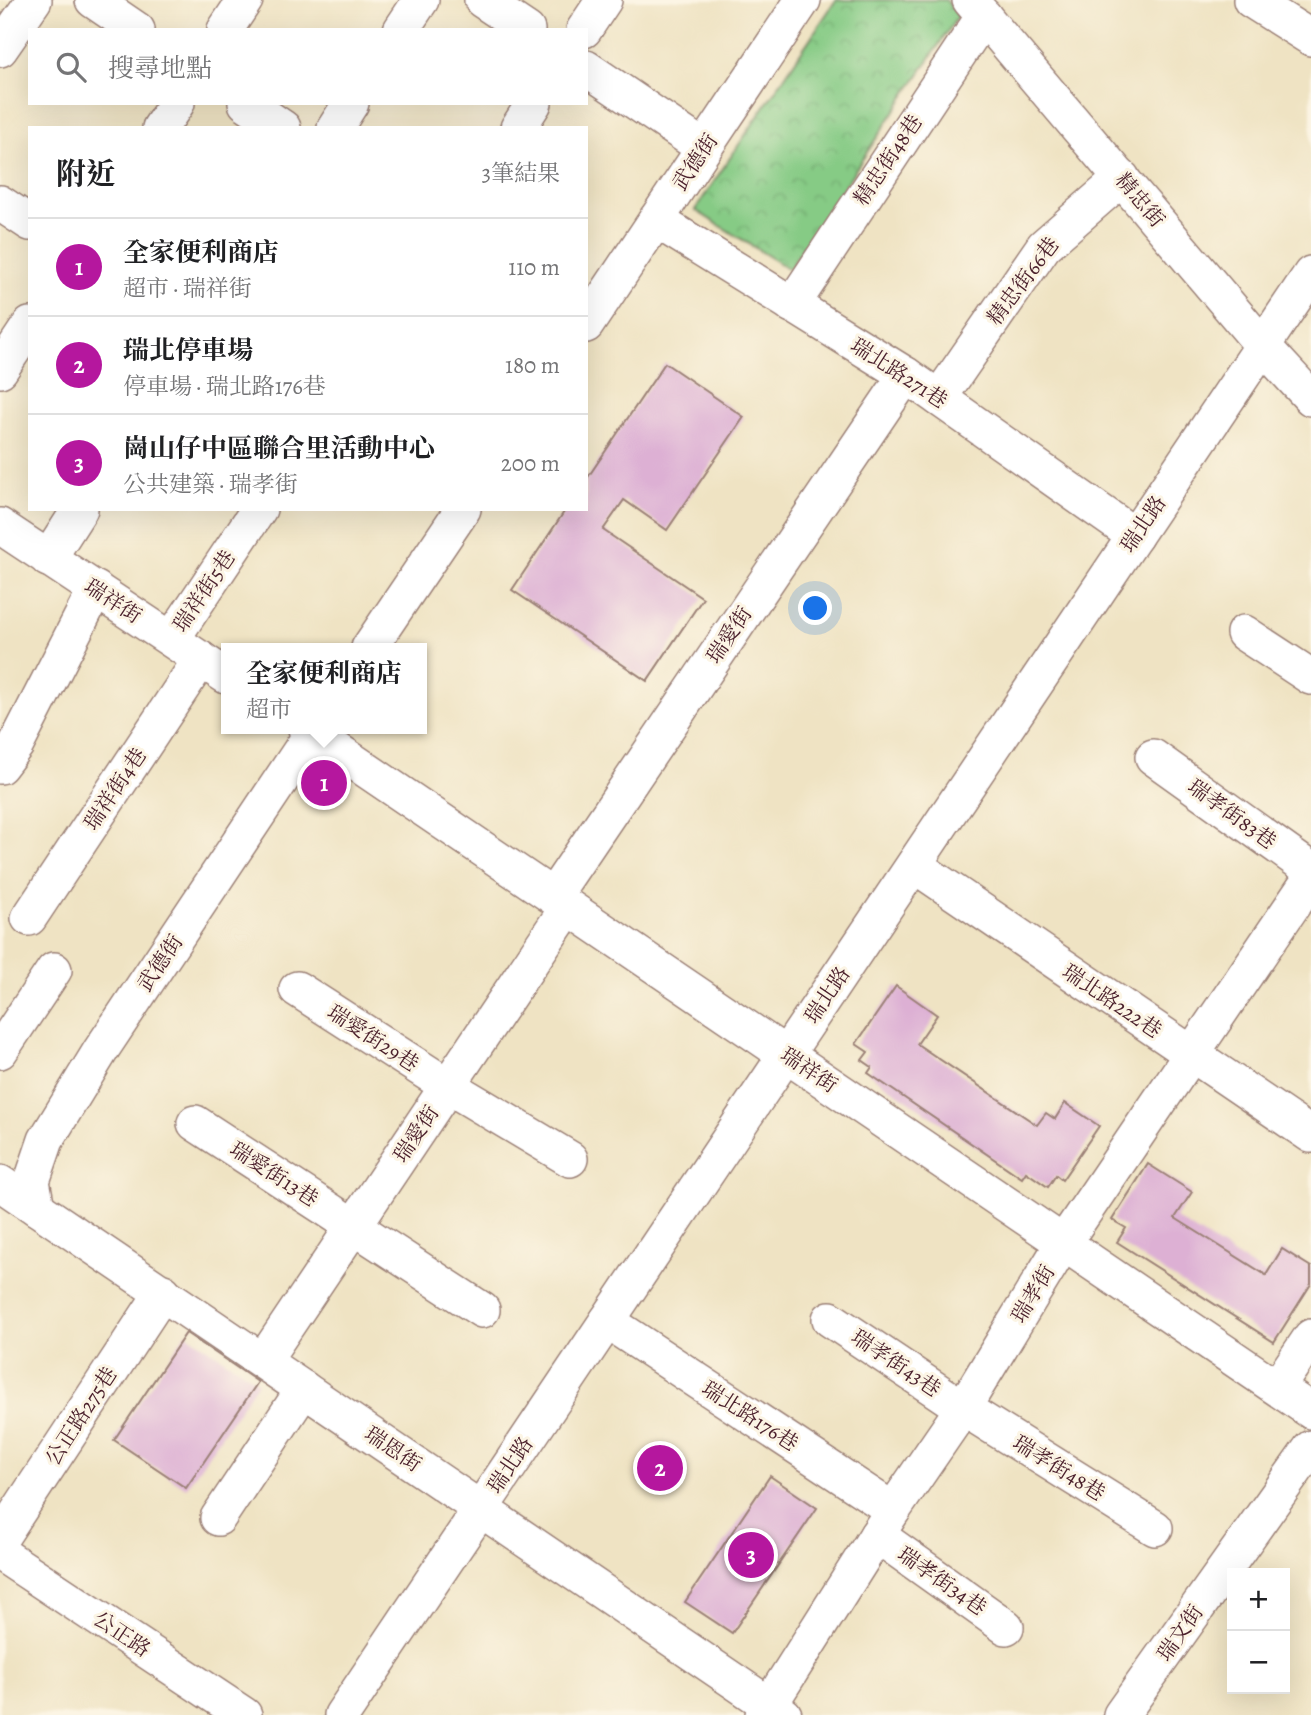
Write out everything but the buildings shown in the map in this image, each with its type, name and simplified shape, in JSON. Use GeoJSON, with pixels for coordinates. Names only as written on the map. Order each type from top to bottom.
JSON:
{"type":"FeatureCollection","features":[{"type":"Feature","properties":{"kind":"street"},"geometry":{"type":"LineString","coordinates":[[0,49],[34,0]]}},
{"type":"Feature","properties":{"kind":"street"},"geometry":{"type":"LineString","coordinates":[[93,0],[134,28]]}},
{"type":"Feature","properties":{"kind":"street"},"geometry":{"type":"LineString","coordinates":[[226,28],[245,0]]}},
{"type":"Feature","properties":{"kind":"street"},"geometry":{"type":"LineString","coordinates":[[402,28],[421,0]]}},
{"type":"Feature","properties":{"kind":"street"},"geometry":{"type":"LineString","coordinates":[[482,0],[524,28]]}},
{"type":"Feature","properties":{"kind":"street"},"geometry":{"type":"LineString","coordinates":[[585,28],[604,0]]}},
{"type":"Feature","properties":{"kind":"street","name":"武德街"},"geometry":{"type":"LineString","coordinates":[[588,322],[803,0]]}},
{"type":"Feature","properties":{"kind":"street"},"geometry":{"type":"LineString","coordinates":[[1251,0],[1311,38]]}},
{"type":"Feature","properties":{"kind":"street","name":"精忠街"},"geometry":{"type":"LineString","coordinates":[[977,8],[1263,346],[1311,398]]}},
{"type":"Feature","properties":{"kind":"street","name":"精忠街48巷"},"geometry":{"type":"LineString","coordinates":[[792,305],[977,8]]}},
{"type":"Feature","properties":{"kind":"street"},"geometry":{"type":"LineString","coordinates":[[588,69],[705,148]]}},
{"type":"Feature","properties":{"kind":"street"},"geometry":{"type":"LineString","coordinates":[[161,126],[176,105]]}},
{"type":"Feature","properties":{"kind":"street"},"geometry":{"type":"LineString","coordinates":[[249,105],[280,126]]}},
{"type":"Feature","properties":{"kind":"street"},"geometry":{"type":"LineString","coordinates":[[336,126],[350,105]]}},
{"type":"Feature","properties":{"kind":"street"},"geometry":{"type":"LineString","coordinates":[[518,126],[533,105]]}},
{"type":"Feature","properties":{"kind":"street","name":"精忠街66巷"},"geometry":{"type":"LineString","coordinates":[[939,398],[1044,246],[1122,178]]}},
{"type":"Feature","properties":{"kind":"street"},"geometry":{"type":"LineString","coordinates":[[0,204],[28,222]]}},
{"type":"Feature","properties":{"kind":"street","name":"瑞北路271巷"},"geometry":{"type":"LineString","coordinates":[[656,220],[906,375],[1135,536]]}},
{"type":"Feature","properties":{"kind":"street","name":"瑞北路"},"geometry":{"type":"LineString","coordinates":[[342,1715],[1263,346],[1307,290]]}},
{"type":"Feature","properties":{"kind":"street"},"geometry":{"type":"LineString","coordinates":[[0,370],[28,328]]}},
{"type":"Feature","properties":{"kind":"street","name":"瑞愛街"},"geometry":{"type":"LineString","coordinates":[[263,1361],[448,1086],[560,901],[906,375]]}},
{"type":"Feature","properties":{"kind":"street"},"geometry":{"type":"LineString","coordinates":[[48,558],[79,511]]}},
{"type":"Feature","properties":{"kind":"street","name":"瑞祥街5巷"},"geometry":{"type":"LineString","coordinates":[[172,639],[258,511]]}},
{"type":"Feature","properties":{"kind":"street"},"geometry":{"type":"LineString","coordinates":[[372,643],[461,511]]}},
{"type":"Feature","properties":{"kind":"street","name":"瑞祥街"},"geometry":{"type":"LineString","coordinates":[[0,526],[214,667]]}},
{"type":"Feature","properties":{"kind":"street"},"geometry":{"type":"LineString","coordinates":[[0,766],[16,745],[96,589]]}},
{"type":"Feature","properties":{"kind":"street"},"geometry":{"type":"LineString","coordinates":[[1244,633],[1311,677]]}},
{"type":"Feature","properties":{"kind":"street","name":"瑞祥街4巷"},"geometry":{"type":"LineString","coordinates":[[29,918],[214,667]]}},
{"type":"Feature","properties":{"kind":"street","name":"武德街"},"geometry":{"type":"LineString","coordinates":[[37,1208],[32,1181],[46,1140],[101,1050],[308,734]]}},
{"type":"Feature","properties":{"kind":"street","name":"瑞祥街"},"geometry":{"type":"LineString","coordinates":[[317,734],[1311,1410]]}},
{"type":"Feature","properties":{"kind":"street","name":"瑞孝街83巷"},"geometry":{"type":"LineString","coordinates":[[1153,757],[1311,870]]}},
{"type":"Feature","properties":{"kind":"street","name":"瑞北路222巷"},"geometry":{"type":"LineString","coordinates":[[914,865],[1311,1135]]}},
{"type":"Feature","properties":{"kind":"street","name":"瑞孝街"},"geometry":{"type":"LineString","coordinates":[[772,1712],[885,1523],[963,1408],[1064,1242],[1311,878]]}},
{"type":"Feature","properties":{"kind":"street"},"geometry":{"type":"LineString","coordinates":[[0,1051],[54,970]]}},
{"type":"Feature","properties":{"kind":"street","name":"瑞愛街29巷"},"geometry":{"type":"LineString","coordinates":[[298,989],[448,1086],[570,1159]]}},
{"type":"Feature","properties":{"kind":"street","name":"瑞愛街13巷"},"geometry":{"type":"LineString","coordinates":[[195,1123],[482,1310]]}},
{"type":"Feature","properties":{"kind":"street","name":"瑞恩街"},"geometry":{"type":"LineString","coordinates":[[0,1183],[481,1509],[772,1712]]}},
{"type":"Feature","properties":{"kind":"street","name":"公正路275巷"},"geometry":{"type":"LineString","coordinates":[[0,1539],[163,1292]]}},
{"type":"Feature","properties":{"kind":"street","name":"瑞孝街43巷"},"geometry":{"type":"LineString","coordinates":[[830,1319],[963,1408]]}},
{"type":"Feature","properties":{"kind":"street","name":"瑞北路176巷"},"geometry":{"type":"LineString","coordinates":[[607,1321],[885,1523]]}},
{"type":"Feature","properties":{"kind":"street"},"geometry":{"type":"LineString","coordinates":[[1278,1387],[1311,1337]]}},
{"type":"Feature","properties":{"kind":"street"},"geometry":{"type":"LineString","coordinates":[[218,1518],[304,1389]]}},
{"type":"Feature","properties":{"kind":"street","name":"瑞孝街48巷"},"geometry":{"type":"LineString","coordinates":[[963,1408],[1155,1528]]}},
{"type":"Feature","properties":{"kind":"street","name":"瑞文街"},"geometry":{"type":"LineString","coordinates":[[1121,1715],[1311,1448]]}},
{"type":"Feature","properties":{"kind":"street","name":"瑞孝街34巷"},"geometry":{"type":"LineString","coordinates":[[885,1523],[1006,1627]]}},
{"type":"Feature","properties":{"kind":"street","name":"公正路"},"geometry":{"type":"LineString","coordinates":[[0,1553],[244,1715]]}},
{"type":"Feature","properties":{"kind":"green space"},"geometry":{"type":"Polygon","coordinates":[[[836,0],[946,0],[958,16],[789,269],[695,210],[836,0]]]}},
{"type":"Feature","properties":{"kind":"place","name":"全家便利商店"},"geometry":{"type":"Point","coordinates":[324,783]}},
{"type":"Feature","properties":{"kind":"place","name":"瑞北停車場"},"geometry":{"type":"Point","coordinates":[660,1468]}},
{"type":"Feature","properties":{"kind":"place","name":"崗山仔中區聯合里活動中心"},"geometry":{"type":"Point","coordinates":[751,1555]}}]}
